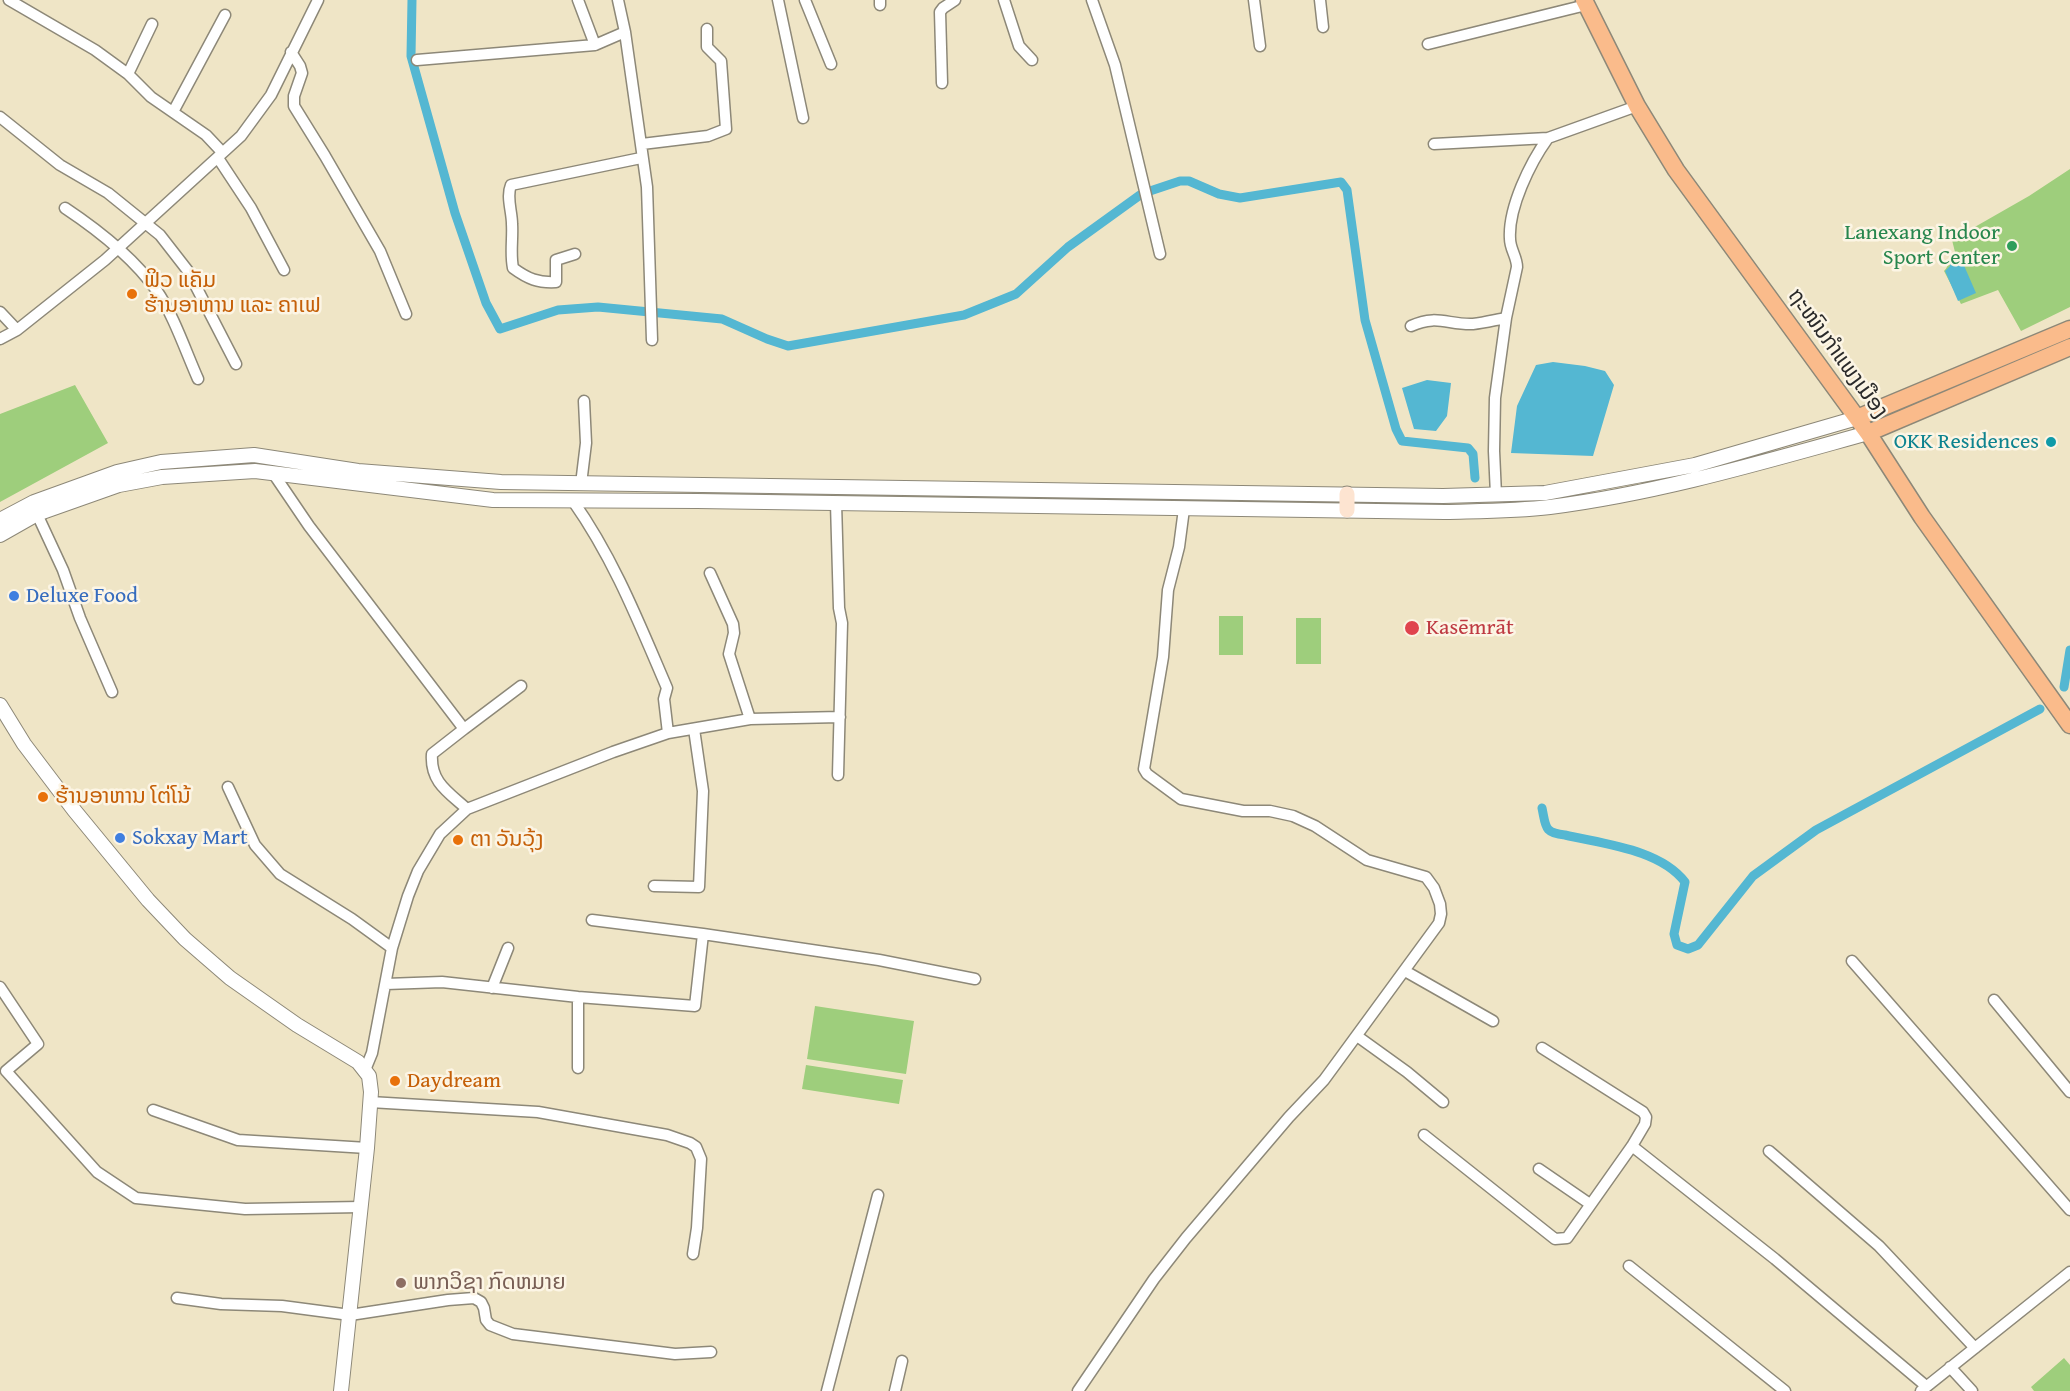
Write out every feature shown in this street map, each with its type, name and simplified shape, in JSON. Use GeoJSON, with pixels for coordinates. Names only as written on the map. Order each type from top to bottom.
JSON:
{"type":"FeatureCollection","features":[{"type":"Feature","properties":{"kind":"main road","name":"ຖະໜົນກຳແພງເມືອງ"},"geometry":{"type":"LineString","coordinates":[[1585,2],[1637,106],[1706,214],[1868,433],[1922,517],[2069,718]]}},
{"type":"Feature","properties":{"kind":"main road"},"geometry":{"type":"LineString","coordinates":[[1857,418],[2070,329]]}},
{"type":"Feature","properties":{"kind":"main road"},"geometry":{"type":"LineString","coordinates":[[1868,433],[2070,346]]}},
{"type":"Feature","properties":{"kind":"main road"},"geometry":{"type":"LineString","coordinates":[[1347,494],[1347,510]]}},
{"type":"Feature","properties":{"kind":"street"},"geometry":{"type":"LineString","coordinates":[[9,0],[94,50],[128,74],[151,97],[206,135],[251,208],[284,270]]}},
{"type":"Feature","properties":{"kind":"street"},"geometry":{"type":"LineString","coordinates":[[0,339],[17,330],[105,260],[241,136],[271,95],[318,0]]}},
{"type":"Feature","properties":{"kind":"street"},"geometry":{"type":"LineString","coordinates":[[578,0],[595,45]]}},
{"type":"Feature","properties":{"kind":"street"},"geometry":{"type":"LineString","coordinates":[[618,0],[642,144],[641,158],[649,211],[652,340]]}},
{"type":"Feature","properties":{"kind":"street"},"geometry":{"type":"LineString","coordinates":[[778,0],[803,118]]}},
{"type":"Feature","properties":{"kind":"street"},"geometry":{"type":"LineString","coordinates":[[805,0],[831,64]]}},
{"type":"Feature","properties":{"kind":"street"},"geometry":{"type":"LineString","coordinates":[[1004,0],[1019,46],[1032,60]]}},
{"type":"Feature","properties":{"kind":"street"},"geometry":{"type":"LineString","coordinates":[[1092,0],[1115,65],[1160,254]]}},
{"type":"Feature","properties":{"kind":"street"},"geometry":{"type":"LineString","coordinates":[[1254,0],[1260,46]]}},
{"type":"Feature","properties":{"kind":"street"},"geometry":{"type":"LineString","coordinates":[[1320,0],[1323,27]]}},
{"type":"Feature","properties":{"kind":"street"},"geometry":{"type":"LineString","coordinates":[[942,83],[940,12],[952,1]]}},
{"type":"Feature","properties":{"kind":"street"},"geometry":{"type":"LineString","coordinates":[[1428,44],[1585,2]]}},
{"type":"Feature","properties":{"kind":"street"},"geometry":{"type":"LineString","coordinates":[[173,112],[225,15]]}},
{"type":"Feature","properties":{"kind":"street"},"geometry":{"type":"LineString","coordinates":[[128,74],[152,24]]}},
{"type":"Feature","properties":{"kind":"street"},"geometry":{"type":"LineString","coordinates":[[642,144],[708,136],[726,129],[721,61],[706,47],[707,29]]}},
{"type":"Feature","properties":{"kind":"street"},"geometry":{"type":"LineString","coordinates":[[417,60],[595,45],[625,32]]}},
{"type":"Feature","properties":{"kind":"street"},"geometry":{"type":"LineString","coordinates":[[291,52],[302,73],[294,96],[294,106],[380,250],[406,314]]}},
{"type":"Feature","properties":{"kind":"street"},"geometry":{"type":"LineString","coordinates":[[1434,144],[1548,138],[1637,106]]}},
{"type":"Feature","properties":{"kind":"street"},"geometry":{"type":"LineString","coordinates":[[0,117],[60,165],[108,193],[160,235],[188,271],[236,364]]}},
{"type":"Feature","properties":{"kind":"street"},"geometry":{"type":"LineString","coordinates":[[1496,495],[1495,398],[1506,318],[1517,267],[1517,259],[1509,237],[1515,208],[1537,154],[1548,138]]}},
{"type":"Feature","properties":{"kind":"street"},"geometry":{"type":"LineString","coordinates":[[575,254],[556,260],[556,282],[541,283],[522,275],[513,268],[512,224],[508,192],[511,185],[641,158]]}},
{"type":"Feature","properties":{"kind":"street"},"geometry":{"type":"LineString","coordinates":[[65,208],[117,247],[156,290],[169,310],[198,379]]}},
{"type":"Feature","properties":{"kind":"street"},"geometry":{"type":"LineString","coordinates":[[0,312],[17,330]]}},
{"type":"Feature","properties":{"kind":"street"},"geometry":{"type":"LineString","coordinates":[[1411,326],[1420,322],[1442,319],[1472,324],[1506,318]]}},
{"type":"Feature","properties":{"kind":"street"},"geometry":{"type":"LineString","coordinates":[[582,484],[586,443],[584,401]]}},
{"type":"Feature","properties":{"kind":"street"},"geometry":{"type":"LineString","coordinates":[[0,520],[34,502],[117,471],[161,462],[254,455],[358,471],[501,482],[1347,494],[1545,493],[1695,465],[1857,418]]}},
{"type":"Feature","properties":{"kind":"street"},"geometry":{"type":"LineString","coordinates":[[0,535],[37,514],[119,485],[162,477],[255,471],[493,500],[1445,512],[1550,507],[1700,480],[1868,433]]}},
{"type":"Feature","properties":{"kind":"street"},"geometry":{"type":"LineString","coordinates":[[273,473],[309,526],[464,729]]}},
{"type":"Feature","properties":{"kind":"street"},"geometry":{"type":"LineString","coordinates":[[573,501],[600,542],[630,600],[667,688],[664,699],[668,734]]}},
{"type":"Feature","properties":{"kind":"street"},"geometry":{"type":"LineString","coordinates":[[836,503],[839,609],[842,623],[838,775]]}},
{"type":"Feature","properties":{"kind":"street"},"geometry":{"type":"LineString","coordinates":[[1078,1391],[1154,1279],[1186,1238],[1289,1117],[1324,1080],[1405,971],[1438,923],[1441,914],[1434,888],[1426,878],[1367,860],[1315,826],[1293,816],[1270,811],[1243,811],[1181,799],[1147,774],[1144,769],[1163,657],[1168,590],[1179,547],[1184,508]]}},
{"type":"Feature","properties":{"kind":"street"},"geometry":{"type":"LineString","coordinates":[[37,514],[63,570],[80,618],[112,692]]}},
{"type":"Feature","properties":{"kind":"street"},"geometry":{"type":"LineString","coordinates":[[710,573],[733,624],[734,633],[729,654],[750,719]]}},
{"type":"Feature","properties":{"kind":"street"},"geometry":{"type":"LineString","coordinates":[[467,809],[436,780],[431,767],[432,754],[521,686]]}},
{"type":"Feature","properties":{"kind":"street"},"geometry":{"type":"LineString","coordinates":[[0,705],[24,744],[78,816],[148,900],[185,939],[230,978],[297,1025],[358,1062],[365,1070],[370,1083],[367,1148],[341,1391]]}},
{"type":"Feature","properties":{"kind":"street"},"geometry":{"type":"LineString","coordinates":[[365,1070],[372,1053],[392,948],[418,871],[440,834],[467,809],[613,752],[668,734],[750,719],[840,717]]}},
{"type":"Feature","properties":{"kind":"street"},"geometry":{"type":"LineString","coordinates":[[654,886],[699,887],[703,791],[693,729]]}},
{"type":"Feature","properties":{"kind":"street"},"geometry":{"type":"LineString","coordinates":[[228,787],[255,844],[280,874],[392,948]]}},
{"type":"Feature","properties":{"kind":"street"},"geometry":{"type":"LineString","coordinates":[[592,920],[879,960],[975,979]]}},
{"type":"Feature","properties":{"kind":"street"},"geometry":{"type":"LineString","coordinates":[[386,984],[442,982],[578,997],[695,1006],[703,934]]}},
{"type":"Feature","properties":{"kind":"street"},"geometry":{"type":"LineString","coordinates":[[492,988],[508,948]]}},
{"type":"Feature","properties":{"kind":"street"},"geometry":{"type":"LineString","coordinates":[[1852,961],[2070,1210]]}},
{"type":"Feature","properties":{"kind":"street"},"geometry":{"type":"LineString","coordinates":[[1405,971],[1493,1020]]}},
{"type":"Feature","properties":{"kind":"street"},"geometry":{"type":"LineString","coordinates":[[0,987],[38,1044],[6,1071],[97,1172],[136,1198],[245,1209],[361,1207]]}},
{"type":"Feature","properties":{"kind":"street"},"geometry":{"type":"LineString","coordinates":[[578,997],[578,1068]]}},
{"type":"Feature","properties":{"kind":"street"},"geometry":{"type":"LineString","coordinates":[[1994,1000],[2070,1092]]}},
{"type":"Feature","properties":{"kind":"street"},"geometry":{"type":"LineString","coordinates":[[1357,1036],[1407,1072],[1443,1102]]}},
{"type":"Feature","properties":{"kind":"street"},"geometry":{"type":"LineString","coordinates":[[1425,1135],[1555,1239],[1567,1238],[1632,1146],[1645,1124],[1646,1117],[1642,1112],[1542,1048]]}},
{"type":"Feature","properties":{"kind":"street"},"geometry":{"type":"LineString","coordinates":[[370,1102],[538,1112],[667,1135],[690,1143],[696,1147],[700,1159],[697,1228],[693,1254]]}},
{"type":"Feature","properties":{"kind":"street"},"geometry":{"type":"LineString","coordinates":[[153,1110],[238,1140],[367,1148]]}},
{"type":"Feature","properties":{"kind":"street"},"geometry":{"type":"LineString","coordinates":[[1632,1146],[1775,1260],[1924,1389],[2070,1272]]}},
{"type":"Feature","properties":{"kind":"street"},"geometry":{"type":"LineString","coordinates":[[1769,1151],[1879,1246],[1975,1348]]}},
{"type":"Feature","properties":{"kind":"street"},"geometry":{"type":"LineString","coordinates":[[1539,1169],[1590,1204]]}},
{"type":"Feature","properties":{"kind":"street"},"geometry":{"type":"LineString","coordinates":[[827,1391],[878,1195]]}},
{"type":"Feature","properties":{"kind":"street"},"geometry":{"type":"LineString","coordinates":[[1629,1266],[1785,1391]]}},
{"type":"Feature","properties":{"kind":"street"},"geometry":{"type":"LineString","coordinates":[[177,1298],[221,1304],[282,1306],[350,1315],[474,1298],[481,1302],[486,1320],[490,1325],[513,1334],[675,1354],[711,1352]]}},
{"type":"Feature","properties":{"kind":"street"},"geometry":{"type":"LineString","coordinates":[[895,1391],[902,1361]]}},
{"type":"Feature","properties":{"kind":"street"},"geometry":{"type":"LineString","coordinates":[[1950,1367],[1972,1391]]}},
{"type":"Feature","properties":{"kind":"green space","name":"Lanexang Indoor Sport Center"},"geometry":{"type":"Polygon","coordinates":[[[2070,169],[2070,307],[2021,331],[1998,290],[1961,304],[1944,271],[1955,252],[1952,240],[2029,196],[2070,169]]]}},
{"type":"Feature","properties":{"kind":"green space"},"geometry":{"type":"Polygon","coordinates":[[[75,385],[108,443],[0,502],[0,414],[75,385]]]}},
{"type":"Feature","properties":{"kind":"green space"},"geometry":{"type":"Polygon","coordinates":[[[1219,616],[1243,616],[1243,655],[1219,655],[1219,616]]]}},
{"type":"Feature","properties":{"kind":"green space"},"geometry":{"type":"Polygon","coordinates":[[[1296,618],[1321,618],[1321,664],[1296,664],[1296,618]]]}},
{"type":"Feature","properties":{"kind":"green space"},"geometry":{"type":"Polygon","coordinates":[[[815,1006],[914,1021],[906,1074],[807,1059],[815,1006]]]}},
{"type":"Feature","properties":{"kind":"green space"},"geometry":{"type":"Polygon","coordinates":[[[806,1065],[903,1080],[899,1104],[802,1089],[806,1065]]]}},
{"type":"Feature","properties":{"kind":"green space"},"geometry":{"type":"Polygon","coordinates":[[[2064,1358],[2070,1365],[2070,1391],[2034,1391],[2031,1387],[2064,1358]]]}},
{"type":"Feature","properties":{"kind":"water"},"geometry":{"type":"Polygon","coordinates":[[[1959,254],[1976,293],[1958,301],[1945,271],[1950,266],[1951,258],[1959,254]]]}},
{"type":"Feature","properties":{"kind":"water"},"geometry":{"type":"Polygon","coordinates":[[[1553,362],[1605,371],[1614,385],[1593,456],[1511,453],[1517,406],[1536,365],[1553,362]]]}},
{"type":"Feature","properties":{"kind":"water"},"geometry":{"type":"Polygon","coordinates":[[[1427,380],[1451,383],[1447,416],[1436,431],[1414,429],[1402,388],[1427,380]]]}},
{"type":"Feature","properties":{"kind":"waterway"},"geometry":{"type":"LineString","coordinates":[[412,0],[411,56],[455,213],[486,303],[500,329],[558,310],[598,307],[722,319],[788,346],[964,315],[1016,294],[1068,247],[1140,195]]}},
{"type":"Feature","properties":{"kind":"waterway"},"geometry":{"type":"LineString","coordinates":[[1150,191],[1180,181],[1189,181],[1219,194],[1240,198],[1341,182],[1347,190],[1365,320],[1396,429],[1402,441],[1468,448],[1473,454],[1475,478]]}},
{"type":"Feature","properties":{"kind":"waterway"},"geometry":{"type":"LineString","coordinates":[[2064,687],[2070,650]]}},
{"type":"Feature","properties":{"kind":"waterway"},"geometry":{"type":"LineString","coordinates":[[1542,808],[1545,824],[1553,833],[1630,849],[1661,862],[1674,871],[1685,882],[1674,934],[1677,945],[1688,949],[1698,945],[1753,876],[1816,830],[2040,709]]}},
{"type":"Feature","properties":{"kind":"place","name":"Lanexang Indoor Sport Center"},"geometry":{"type":"Point","coordinates":[2012,246]}},
{"type":"Feature","properties":{"kind":"place","name":"ຟິວ ແຄັມ ຮ້ານອາຫານ ແລະ ຄາເຟ"},"geometry":{"type":"Point","coordinates":[132,294]}},
{"type":"Feature","properties":{"kind":"place","name":"OKK Residences"},"geometry":{"type":"Point","coordinates":[2051,442]}},
{"type":"Feature","properties":{"kind":"place","name":"Deluxe Food"},"geometry":{"type":"Point","coordinates":[14,596]}},
{"type":"Feature","properties":{"kind":"place","name":"Kasēmrāt"},"geometry":{"type":"Point","coordinates":[1412,628]}},
{"type":"Feature","properties":{"kind":"place","name":"ຮ້ານອາຫານ ໂຕ່ໂນ້"},"geometry":{"type":"Point","coordinates":[43,797]}},
{"type":"Feature","properties":{"kind":"place","name":"Sokxay Mart"},"geometry":{"type":"Point","coordinates":[120,838]}},
{"type":"Feature","properties":{"kind":"place","name":"ຕາ ວັນວຸ້ງ"},"geometry":{"type":"Point","coordinates":[458,840]}},
{"type":"Feature","properties":{"kind":"place","name":"Daydream"},"geometry":{"type":"Point","coordinates":[395,1081]}},
{"type":"Feature","properties":{"kind":"place","name":"ພາກວິຊາ ກົດຫມາຍ"},"geometry":{"type":"Point","coordinates":[401,1283]}}]}
